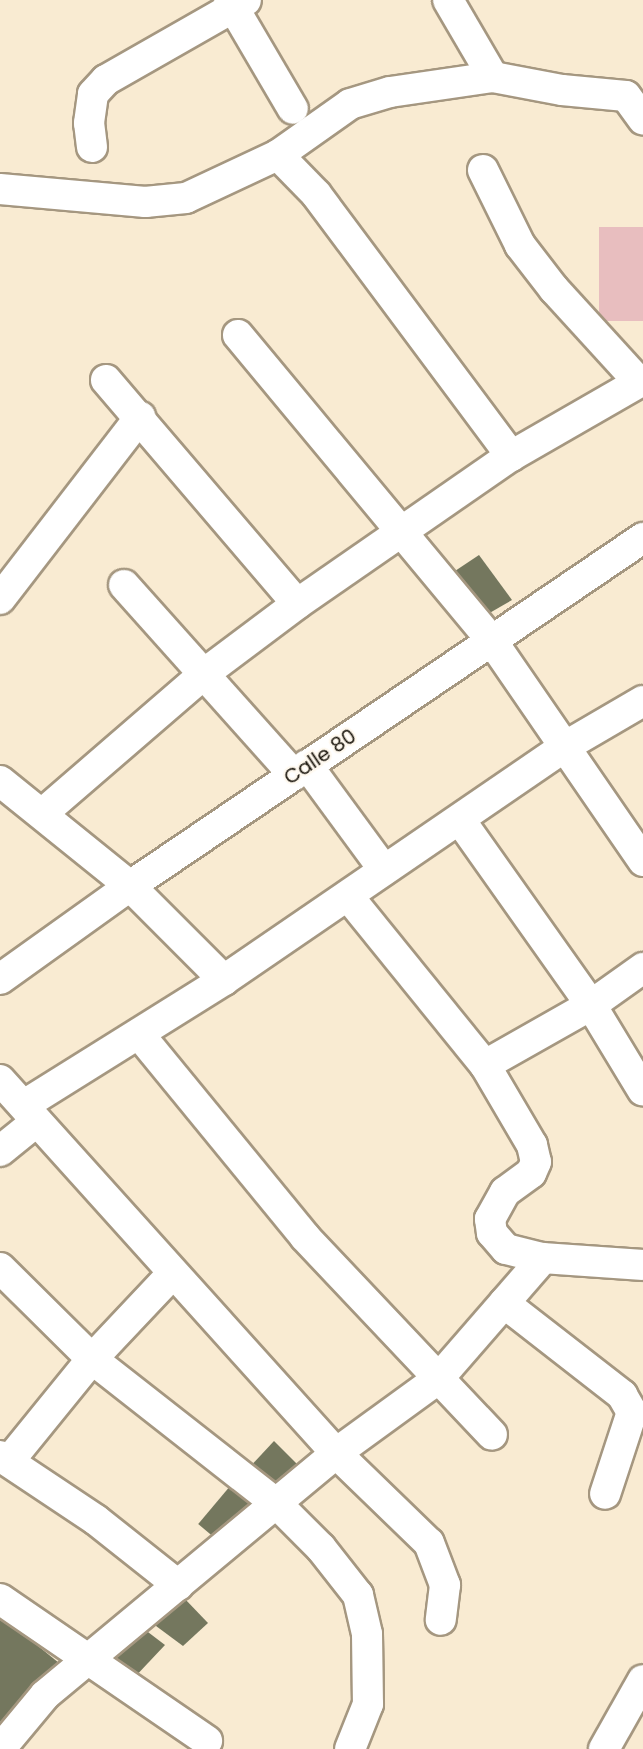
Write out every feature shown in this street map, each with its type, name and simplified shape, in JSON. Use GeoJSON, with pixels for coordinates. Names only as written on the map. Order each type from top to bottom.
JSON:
{"type":"FeatureCollection","features":[{"type":"Feature","properties":{"kind":"street"},"geometry":{"type":"LineString","coordinates":[[448,0],[493,77]]}},
{"type":"Feature","properties":{"kind":"street"},"geometry":{"type":"LineString","coordinates":[[92,147],[89,123],[93,94],[106,80],[236,2],[293,109]]}},
{"type":"Feature","properties":{"kind":"street"},"geometry":{"type":"LineString","coordinates":[[0,189],[146,202],[186,198],[278,155],[351,104],[390,92],[493,77],[562,90],[626,96],[643,119]]}},
{"type":"Feature","properties":{"kind":"street"},"geometry":{"type":"LineString","coordinates":[[278,155],[316,195],[511,456]]}},
{"type":"Feature","properties":{"kind":"street"},"geometry":{"type":"LineString","coordinates":[[43,813],[205,673],[297,604],[403,533],[511,456],[641,381],[554,289],[520,245],[483,170]]}},
{"type":"Feature","properties":{"kind":"street"},"geometry":{"type":"LineString","coordinates":[[238,335],[492,640],[643,861]]}},
{"type":"Feature","properties":{"kind":"street"},"geometry":{"type":"LineString","coordinates":[[106,380],[140,417],[297,604]]}},
{"type":"Feature","properties":{"kind":"street"},"geometry":{"type":"LineString","coordinates":[[0,599],[140,417]]}},
{"type":"Feature","properties":{"kind":"street","name":"Calle 80"},"geometry":{"type":"LineString","coordinates":[[0,979],[130,886],[643,538]]}},
{"type":"Feature","properties":{"kind":"street"},"geometry":{"type":"LineString","coordinates":[[124,585],[205,673],[301,770],[384,870]]}},
{"type":"Feature","properties":{"kind":"street"},"geometry":{"type":"LineString","coordinates":[[0,1151],[30,1113],[139,1034],[224,980],[566,746],[643,701]]}},
{"type":"Feature","properties":{"kind":"street"},"geometry":{"type":"LineString","coordinates":[[3,787],[43,813],[130,886],[224,980]]}},
{"type":"Feature","properties":{"kind":"street"},"geometry":{"type":"LineString","coordinates":[[459,820],[591,1005],[643,1091]]}},
{"type":"Feature","properties":{"kind":"street"},"geometry":{"type":"LineString","coordinates":[[348,896],[485,1065],[532,1145],[536,1162],[531,1173],[505,1192],[490,1219],[492,1233],[506,1249],[543,1258],[643,1265]]}},
{"type":"Feature","properties":{"kind":"street"},"geometry":{"type":"LineString","coordinates":[[485,1065],[591,1005],[643,968]]}},
{"type":"Feature","properties":{"kind":"street"},"geometry":{"type":"LineString","coordinates":[[139,1034],[305,1237],[492,1435]]}},
{"type":"Feature","properties":{"kind":"street"},"geometry":{"type":"LineString","coordinates":[[0,1080],[172,1275],[336,1453],[429,1543],[445,1585],[441,1620]]}},
{"type":"Feature","properties":{"kind":"street"},"geometry":{"type":"LineString","coordinates":[[8,1743],[45,1695],[336,1453],[438,1379],[543,1258]]}},
{"type":"Feature","properties":{"kind":"street"},"geometry":{"type":"LineString","coordinates":[[0,1268],[92,1359],[277,1504],[321,1548],[358,1595],[367,1634],[368,1704],[350,1749]]}},
{"type":"Feature","properties":{"kind":"street"},"geometry":{"type":"LineString","coordinates":[[172,1275],[92,1359],[4,1458],[96,1520],[178,1585]]}},
{"type":"Feature","properties":{"kind":"street"},"geometry":{"type":"LineString","coordinates":[[504,1303],[622,1395],[632,1412],[605,1494]]}},
{"type":"Feature","properties":{"kind":"street"},"geometry":{"type":"LineString","coordinates":[[0,1599],[87,1662],[207,1741]]}},
{"type":"Feature","properties":{"kind":"street"},"geometry":{"type":"LineString","coordinates":[[604,1749],[643,1680]]}},
{"type":"Feature","properties":{"kind":"shaded area"},"geometry":{"type":"Polygon","coordinates":[[[599,227],[643,227],[643,321],[599,321],[599,227]]]}},
{"type":"Feature","properties":{"kind":"building"},"geometry":{"type":"Polygon","coordinates":[[[479,555],[512,600],[486,615],[452,573],[479,555]]]}},
{"type":"Feature","properties":{"kind":"building"},"geometry":{"type":"Polygon","coordinates":[[[274,1441],[301,1468],[273,1493],[246,1471],[274,1441]]]}},
{"type":"Feature","properties":{"kind":"building"},"geometry":{"type":"Polygon","coordinates":[[[231,1485],[257,1507],[224,1546],[198,1524],[231,1485]]]}},
{"type":"Feature","properties":{"kind":"building"},"geometry":{"type":"Polygon","coordinates":[[[184,1598],[208,1623],[183,1646],[152,1623],[184,1598]]]}},
{"type":"Feature","properties":{"kind":"building"},"geometry":{"type":"Polygon","coordinates":[[[0,1615],[59,1663],[0,1722],[0,1615]]]}},
{"type":"Feature","properties":{"kind":"building"},"geometry":{"type":"Polygon","coordinates":[[[144,1629],[165,1645],[132,1680],[110,1663],[144,1629]]]}}]}
